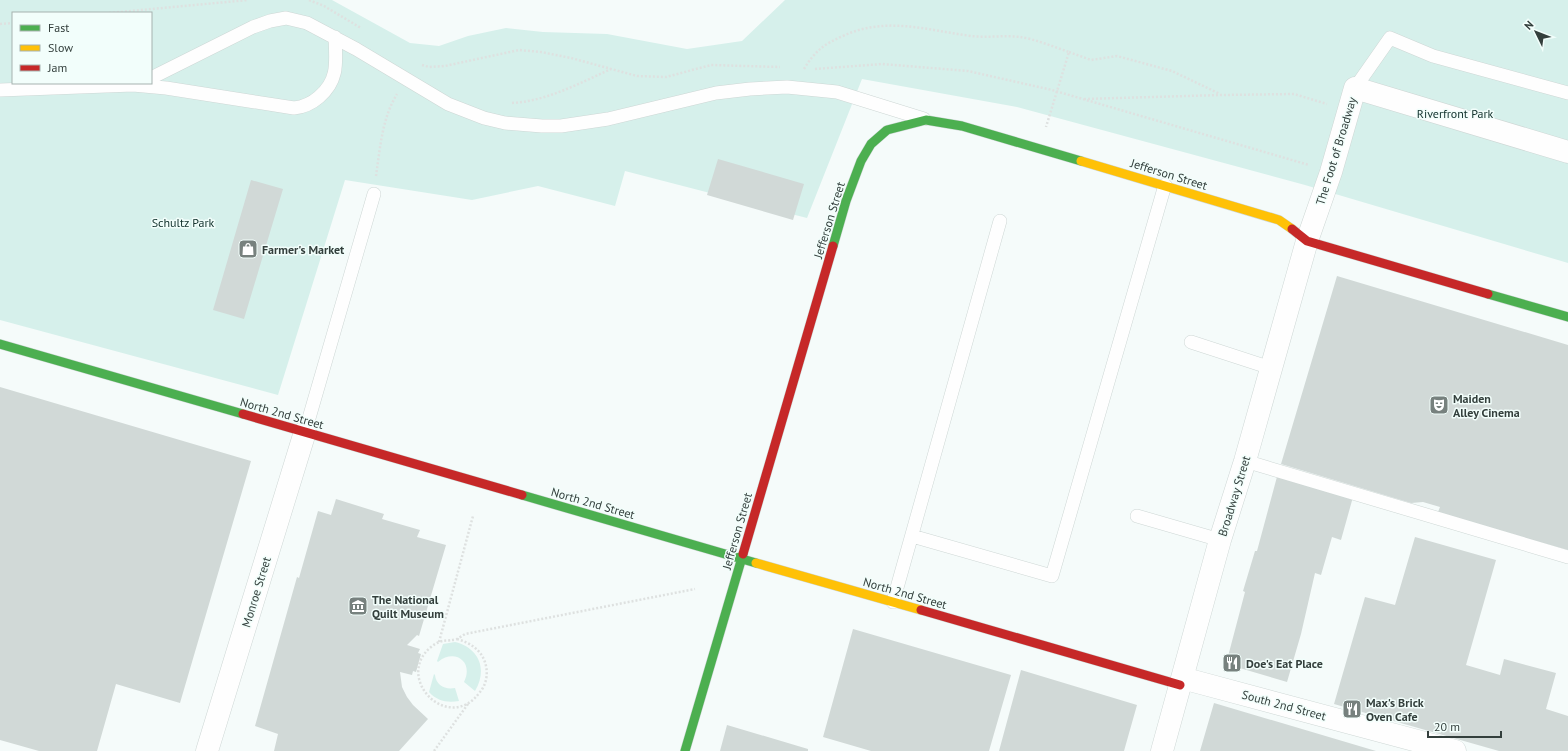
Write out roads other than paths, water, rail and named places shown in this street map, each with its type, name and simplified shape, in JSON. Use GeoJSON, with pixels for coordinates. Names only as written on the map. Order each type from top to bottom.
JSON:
{"type":"FeatureCollection","features":[{"type":"Feature","properties":{"kind":"street","name":"The Foot of Broadway"},"geometry":{"type":"LineString","coordinates":[[1307,241],[1331,172],[1355,88],[1568,152]]}},
{"type":"Feature","properties":{"kind":"street","name":"Jefferson Street"},"geometry":{"type":"LineString","coordinates":[[685,751],[844,209],[861,161],[871,144],[887,130],[926,120],[962,126],[1165,185],[1284,222],[1307,241]]}},
{"type":"Feature","properties":{"kind":"street"},"geometry":{"type":"LineString","coordinates":[[1307,241],[1568,317]]}},
{"type":"Feature","properties":{"kind":"street","name":"Broadway Street"},"geometry":{"type":"LineString","coordinates":[[1162,751],[1220,540],[1246,461],[1307,241]]}},
{"type":"Feature","properties":{"kind":"street","name":"North 2nd Street"},"geometry":{"type":"LineString","coordinates":[[0,344],[742,559],[1181,681]]}},
{"type":"Feature","properties":{"kind":"street","name":"Monroe Street"},"geometry":{"type":"LineString","coordinates":[[207,751],[304,432]]}},
{"type":"Feature","properties":{"kind":"street","name":"South 2nd Street"},"geometry":{"type":"LineString","coordinates":[[1181,681],[1455,751]]}},
{"type":"Feature","properties":{"kind":"lane"},"geometry":{"type":"LineString","coordinates":[[152,78],[253,27],[270,20],[286,18],[307,23],[335,37],[448,104],[484,118],[505,123],[561,126],[608,120],[716,93],[787,86],[837,92],[926,120]]}},
{"type":"Feature","properties":{"kind":"lane"},"geometry":{"type":"LineString","coordinates":[[0,90],[136,84],[294,108],[303,108],[312,104],[321,96],[329,87],[334,78],[336,68],[335,37]]}},
{"type":"Feature","properties":{"kind":"lane"},"geometry":{"type":"LineString","coordinates":[[1355,88],[1390,38],[1433,56],[1568,93]]}},
{"type":"Feature","properties":{"kind":"lane"},"geometry":{"type":"LineString","coordinates":[[912,536],[1052,576],[1165,185]]}},
{"type":"Feature","properties":{"kind":"lane"},"geometry":{"type":"LineString","coordinates":[[304,432],[374,194]]}},
{"type":"Feature","properties":{"kind":"lane"},"geometry":{"type":"LineString","coordinates":[[893,602],[1000,221]]}},
{"type":"Feature","properties":{"kind":"lane"},"geometry":{"type":"LineString","coordinates":[[1191,342],[1271,368]]}},
{"type":"Feature","properties":{"kind":"lane"},"geometry":{"type":"LineString","coordinates":[[1246,461],[1568,557]]}},
{"type":"Feature","properties":{"kind":"lane"},"geometry":{"type":"LineString","coordinates":[[1137,516],[1220,540]]}},
{"type":"Feature","properties":{"kind":"place","name":"Farmer's Market"},"geometry":{"type":"Point","coordinates":[248,249]}},
{"type":"Feature","properties":{"kind":"place","name":"Maiden Alley Cinema"},"geometry":{"type":"Point","coordinates":[1439,405]}},
{"type":"Feature","properties":{"kind":"place","name":"The National Quilt Museum"},"geometry":{"type":"Point","coordinates":[358,606]}},
{"type":"Feature","properties":{"kind":"place","name":"Doe's Eat Place"},"geometry":{"type":"Point","coordinates":[1232,663]}},
{"type":"Feature","properties":{"kind":"place","name":"Max's Brick Oven Cafe"},"geometry":{"type":"Point","coordinates":[1352,709]}},
{"type":"Feature","properties":{"kind":"park label","name":"Riverfront Park"},"geometry":{"type":"Point","coordinates":[1455,113]}},
{"type":"Feature","properties":{"kind":"park label","name":"Schultz Park"},"geometry":{"type":"Point","coordinates":[183,222]}}]}
